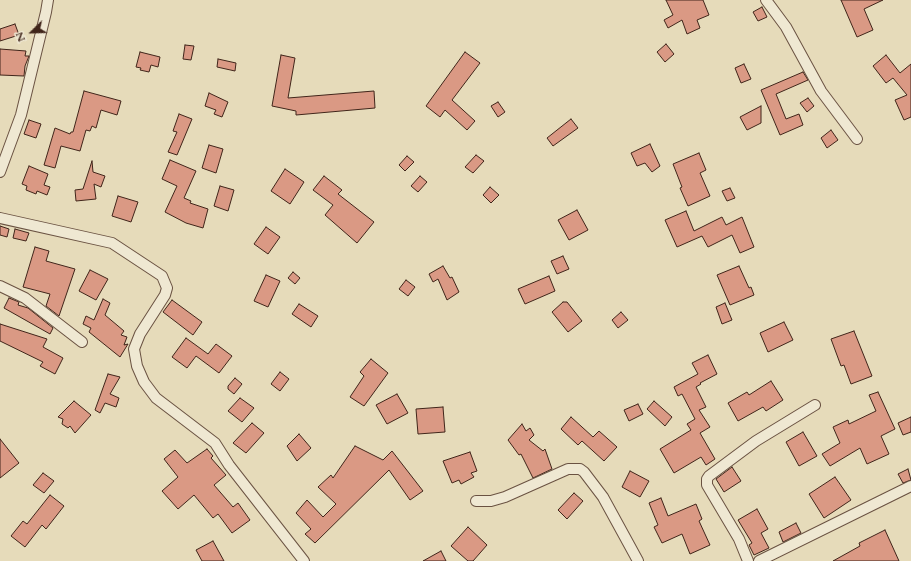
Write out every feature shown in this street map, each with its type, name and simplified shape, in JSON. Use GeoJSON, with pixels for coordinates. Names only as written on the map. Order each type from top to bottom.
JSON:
{"type":"FeatureCollection","features":[{"type":"Feature","properties":{"kind":"street"},"geometry":{"type":"LineString","coordinates":[[0,172],[21,115],[48,0]]}},
{"type":"Feature","properties":{"kind":"street"},"geometry":{"type":"LineString","coordinates":[[766,0],[786,27],[821,91],[857,139]]}},
{"type":"Feature","properties":{"kind":"street"},"geometry":{"type":"LineString","coordinates":[[0,218],[112,243],[162,276],[167,288],[165,295],[140,334],[134,349],[137,366],[144,382],[156,398],[215,443],[229,465],[304,561]]}},
{"type":"Feature","properties":{"kind":"street"},"geometry":{"type":"LineString","coordinates":[[0,286],[25,298],[82,342]]}},
{"type":"Feature","properties":{"kind":"street"},"geometry":{"type":"LineString","coordinates":[[748,561],[739,540],[707,485],[709,476],[756,441],[815,405]]}},
{"type":"Feature","properties":{"kind":"street"},"geometry":{"type":"LineString","coordinates":[[476,501],[491,501],[505,497],[560,472],[572,468],[580,469],[603,497],[638,561]]}},
{"type":"Feature","properties":{"kind":"street"},"geometry":{"type":"LineString","coordinates":[[758,561],[911,486]]}},
{"type":"Feature","properties":{"kind":"building"},"geometry":{"type":"Polygon","coordinates":[[[666,0],[703,0],[709,15],[697,20],[700,28],[687,34],[682,20],[668,28],[664,20],[673,15],[666,0]]]}},
{"type":"Feature","properties":{"kind":"building"},"geometry":{"type":"Polygon","coordinates":[[[841,0],[883,0],[864,9],[873,30],[857,37],[841,0]]]}},
{"type":"Feature","properties":{"kind":"building"},"geometry":{"type":"Polygon","coordinates":[[[762,7],[767,17],[758,21],[753,12],[762,7]]]}},
{"type":"Feature","properties":{"kind":"building"},"geometry":{"type":"Polygon","coordinates":[[[15,24],[19,35],[0,41],[0,29],[15,24]]]}},
{"type":"Feature","properties":{"kind":"building"},"geometry":{"type":"Polygon","coordinates":[[[666,44],[674,54],[665,62],[657,52],[666,44]]]}},
{"type":"Feature","properties":{"kind":"building"},"geometry":{"type":"Polygon","coordinates":[[[185,45],[194,46],[191,60],[183,59],[185,45]]]}},
{"type":"Feature","properties":{"kind":"building"},"geometry":{"type":"Polygon","coordinates":[[[0,49],[26,51],[25,56],[29,56],[25,66],[24,76],[0,75],[0,49]]]}},
{"type":"Feature","properties":{"kind":"building"},"geometry":{"type":"Polygon","coordinates":[[[140,52],[160,57],[158,67],[151,65],[149,72],[140,70],[141,68],[136,67],[140,52]]]}},
{"type":"Feature","properties":{"kind":"building"},"geometry":{"type":"Polygon","coordinates":[[[465,52],[480,63],[452,100],[475,121],[467,130],[445,110],[440,117],[426,106],[465,52]]]}},
{"type":"Feature","properties":{"kind":"building"},"geometry":{"type":"Polygon","coordinates":[[[281,55],[295,58],[288,98],[374,91],[375,108],[296,115],[296,111],[272,106],[281,55]]]}},
{"type":"Feature","properties":{"kind":"building"},"geometry":{"type":"Polygon","coordinates":[[[886,55],[900,73],[911,64],[911,117],[904,120],[895,100],[907,95],[893,78],[886,83],[873,66],[886,55]]]}},
{"type":"Feature","properties":{"kind":"building"},"geometry":{"type":"Polygon","coordinates":[[[218,59],[236,63],[235,71],[217,67],[218,59]]]}},
{"type":"Feature","properties":{"kind":"building"},"geometry":{"type":"Polygon","coordinates":[[[744,64],[751,79],[741,83],[735,68],[744,64]]]}},
{"type":"Feature","properties":{"kind":"building"},"geometry":{"type":"Polygon","coordinates":[[[803,72],[808,80],[776,94],[786,119],[799,114],[803,125],[780,135],[761,90],[803,72]]]}},
{"type":"Feature","properties":{"kind":"building"},"geometry":{"type":"Polygon","coordinates":[[[84,91],[121,101],[117,115],[101,110],[96,128],[92,126],[90,131],[86,130],[80,151],[61,146],[55,168],[44,165],[55,128],[70,134],[73,132],[84,91]]]}},
{"type":"Feature","properties":{"kind":"building"},"geometry":{"type":"Polygon","coordinates":[[[209,93],[228,102],[222,117],[214,114],[216,110],[205,106],[209,93]]]}},
{"type":"Feature","properties":{"kind":"building"},"geometry":{"type":"Polygon","coordinates":[[[808,98],[814,106],[807,112],[800,103],[808,98]]]}},
{"type":"Feature","properties":{"kind":"building"},"geometry":{"type":"Polygon","coordinates":[[[498,102],[505,112],[498,117],[491,106],[498,102]]]}},
{"type":"Feature","properties":{"kind":"building"},"geometry":{"type":"Polygon","coordinates":[[[761,106],[761,123],[747,130],[740,117],[761,106]]]}},
{"type":"Feature","properties":{"kind":"building"},"geometry":{"type":"Polygon","coordinates":[[[179,114],[192,119],[177,155],[168,152],[177,132],[173,131],[179,114]]]}},
{"type":"Feature","properties":{"kind":"building"},"geometry":{"type":"Polygon","coordinates":[[[571,119],[578,128],[553,146],[547,138],[571,119]]]}},
{"type":"Feature","properties":{"kind":"building"},"geometry":{"type":"Polygon","coordinates":[[[29,120],[41,124],[36,138],[24,134],[29,120]]]}},
{"type":"Feature","properties":{"kind":"building"},"geometry":{"type":"Polygon","coordinates":[[[831,130],[838,140],[827,148],[821,138],[831,130]]]}},
{"type":"Feature","properties":{"kind":"building"},"geometry":{"type":"Polygon","coordinates":[[[650,144],[660,166],[652,172],[645,163],[637,166],[631,153],[650,144]]]}},
{"type":"Feature","properties":{"kind":"building"},"geometry":{"type":"Polygon","coordinates":[[[209,145],[223,149],[216,173],[202,168],[209,145]]]}},
{"type":"Feature","properties":{"kind":"building"},"geometry":{"type":"Polygon","coordinates":[[[699,153],[706,170],[700,173],[710,196],[688,206],[680,188],[682,187],[673,164],[699,153]]]}},
{"type":"Feature","properties":{"kind":"building"},"geometry":{"type":"Polygon","coordinates":[[[476,155],[484,161],[473,173],[465,167],[476,155]]]}},
{"type":"Feature","properties":{"kind":"building"},"geometry":{"type":"Polygon","coordinates":[[[407,156],[414,162],[405,171],[399,165],[407,156]]]}},
{"type":"Feature","properties":{"kind":"building"},"geometry":{"type":"Polygon","coordinates":[[[170,160],[196,171],[184,198],[191,201],[190,203],[208,209],[203,228],[186,223],[165,212],[177,186],[162,179],[170,160]]]}},
{"type":"Feature","properties":{"kind":"building"},"geometry":{"type":"Polygon","coordinates":[[[92,161],[93,172],[105,176],[101,187],[94,184],[96,199],[76,201],[75,190],[83,189],[92,161]]]}},
{"type":"Feature","properties":{"kind":"building"},"geometry":{"type":"Polygon","coordinates":[[[29,166],[48,174],[44,185],[50,187],[47,195],[37,191],[36,194],[26,190],[27,186],[22,184],[29,166]]]}},
{"type":"Feature","properties":{"kind":"building"},"geometry":{"type":"Polygon","coordinates":[[[285,169],[304,182],[290,204],[271,191],[285,169]]]}},
{"type":"Feature","properties":{"kind":"building"},"geometry":{"type":"Polygon","coordinates":[[[324,176],[342,190],[338,194],[374,222],[357,243],[325,215],[333,205],[313,190],[324,176]]]}},
{"type":"Feature","properties":{"kind":"building"},"geometry":{"type":"Polygon","coordinates":[[[420,176],[427,182],[418,192],[411,186],[420,176]]]}},
{"type":"Feature","properties":{"kind":"building"},"geometry":{"type":"Polygon","coordinates":[[[220,186],[234,190],[228,211],[214,206],[220,186]]]}},
{"type":"Feature","properties":{"kind":"building"},"geometry":{"type":"Polygon","coordinates":[[[490,187],[499,195],[491,203],[483,195],[490,187]]]}},
{"type":"Feature","properties":{"kind":"building"},"geometry":{"type":"Polygon","coordinates":[[[730,188],[735,198],[727,201],[722,191],[730,188]]]}},
{"type":"Feature","properties":{"kind":"building"},"geometry":{"type":"Polygon","coordinates":[[[118,196],[138,202],[131,222],[112,216],[118,196]]]}},
{"type":"Feature","properties":{"kind":"building"},"geometry":{"type":"Polygon","coordinates":[[[577,210],[588,230],[569,240],[558,220],[577,210]]]}},
{"type":"Feature","properties":{"kind":"building"},"geometry":{"type":"Polygon","coordinates":[[[686,211],[694,231],[722,217],[726,225],[742,217],[754,247],[740,253],[732,235],[708,247],[702,236],[677,247],[665,220],[686,211]]]}},
{"type":"Feature","properties":{"kind":"building"},"geometry":{"type":"Polygon","coordinates":[[[0,226],[9,229],[7,237],[0,235],[0,226]]]}},
{"type":"Feature","properties":{"kind":"building"},"geometry":{"type":"Polygon","coordinates":[[[266,227],[280,237],[268,254],[254,244],[266,227]]]}},
{"type":"Feature","properties":{"kind":"building"},"geometry":{"type":"Polygon","coordinates":[[[15,229],[29,233],[26,241],[13,238],[15,229]]]}},
{"type":"Feature","properties":{"kind":"building"},"geometry":{"type":"Polygon","coordinates":[[[35,247],[49,251],[46,261],[75,269],[59,316],[46,306],[50,294],[23,287],[35,247]]]}},
{"type":"Feature","properties":{"kind":"building"},"geometry":{"type":"Polygon","coordinates":[[[563,256],[569,269],[557,274],[551,261],[563,256]]]}},
{"type":"Feature","properties":{"kind":"building"},"geometry":{"type":"Polygon","coordinates":[[[443,266],[450,278],[452,277],[459,292],[447,300],[438,279],[433,282],[429,274],[443,266]]]}},
{"type":"Feature","properties":{"kind":"building"},"geometry":{"type":"Polygon","coordinates":[[[739,266],[749,288],[751,287],[754,295],[730,305],[717,275],[739,266]]]}},
{"type":"Feature","properties":{"kind":"building"},"geometry":{"type":"Polygon","coordinates":[[[90,270],[108,279],[96,300],[79,291],[90,270]]]}},
{"type":"Feature","properties":{"kind":"building"},"geometry":{"type":"Polygon","coordinates":[[[293,272],[300,278],[295,284],[288,278],[293,272]]]}},
{"type":"Feature","properties":{"kind":"building"},"geometry":{"type":"Polygon","coordinates":[[[266,275],[280,281],[268,307],[254,301],[266,275]]]}},
{"type":"Feature","properties":{"kind":"building"},"geometry":{"type":"Polygon","coordinates":[[[549,276],[555,291],[525,304],[518,289],[549,276]]]}},
{"type":"Feature","properties":{"kind":"building"},"geometry":{"type":"Polygon","coordinates":[[[406,280],[415,287],[408,296],[399,289],[406,280]]]}},
{"type":"Feature","properties":{"kind":"building"},"geometry":{"type":"Polygon","coordinates":[[[9,298],[19,302],[18,305],[28,308],[53,328],[50,334],[4,308],[9,298]]]}},
{"type":"Feature","properties":{"kind":"building"},"geometry":{"type":"Polygon","coordinates":[[[103,299],[110,303],[105,315],[124,331],[121,335],[127,337],[124,345],[128,344],[120,357],[89,332],[91,328],[83,324],[86,316],[94,320],[103,299]]]}},
{"type":"Feature","properties":{"kind":"building"},"geometry":{"type":"Polygon","coordinates":[[[172,300],[202,322],[193,335],[163,312],[172,300]]]}},
{"type":"Feature","properties":{"kind":"building"},"geometry":{"type":"Polygon","coordinates":[[[563,302],[567,302],[582,321],[568,332],[552,312],[563,302]]]}},
{"type":"Feature","properties":{"kind":"building"},"geometry":{"type":"Polygon","coordinates":[[[725,303],[732,320],[722,324],[716,307],[725,303]]]}},
{"type":"Feature","properties":{"kind":"building"},"geometry":{"type":"Polygon","coordinates":[[[299,304],[318,316],[311,327],[292,314],[299,304]]]}},
{"type":"Feature","properties":{"kind":"building"},"geometry":{"type":"Polygon","coordinates":[[[621,312],[628,320],[618,328],[612,320],[621,312]]]}},
{"type":"Feature","properties":{"kind":"building"},"geometry":{"type":"Polygon","coordinates":[[[784,322],[793,340],[768,352],[760,333],[784,322]]]}},
{"type":"Feature","properties":{"kind":"building"},"geometry":{"type":"Polygon","coordinates":[[[0,324],[47,339],[43,347],[63,358],[55,374],[40,366],[43,362],[0,341],[0,324]]]}},
{"type":"Feature","properties":{"kind":"building"},"geometry":{"type":"Polygon","coordinates":[[[854,331],[872,376],[851,384],[844,365],[841,366],[831,339],[854,331]]]}},
{"type":"Feature","properties":{"kind":"building"},"geometry":{"type":"Polygon","coordinates":[[[186,338],[208,354],[216,344],[232,356],[219,373],[196,356],[187,368],[172,357],[186,338]]]}},
{"type":"Feature","properties":{"kind":"building"},"geometry":{"type":"Polygon","coordinates":[[[708,355],[717,374],[700,383],[701,384],[696,387],[706,407],[699,410],[710,427],[700,433],[715,459],[706,465],[701,457],[674,473],[660,449],[691,430],[687,424],[695,419],[682,394],[678,396],[674,387],[698,374],[692,363],[708,355]]]}},
{"type":"Feature","properties":{"kind":"building"},"geometry":{"type":"Polygon","coordinates":[[[371,359],[388,373],[364,406],[350,397],[364,376],[360,372],[371,359]]]}},
{"type":"Feature","properties":{"kind":"building"},"geometry":{"type":"Polygon","coordinates":[[[280,372],[289,379],[280,391],[271,384],[280,372]]]}},
{"type":"Feature","properties":{"kind":"building"},"geometry":{"type":"Polygon","coordinates":[[[108,374],[120,377],[110,394],[119,398],[116,407],[105,403],[100,413],[95,410],[108,374]]]}},
{"type":"Feature","properties":{"kind":"building"},"geometry":{"type":"Polygon","coordinates":[[[235,378],[242,384],[234,394],[228,389],[228,386],[235,378]]]}},
{"type":"Feature","properties":{"kind":"building"},"geometry":{"type":"Polygon","coordinates":[[[771,381],[783,400],[766,411],[763,407],[738,421],[728,403],[747,392],[749,395],[771,381]]]}},
{"type":"Feature","properties":{"kind":"building"},"geometry":{"type":"Polygon","coordinates":[[[878,392],[895,429],[881,436],[889,454],[867,464],[860,448],[830,466],[822,454],[840,443],[833,427],[848,420],[849,424],[876,411],[869,395],[878,392]]]}},
{"type":"Feature","properties":{"kind":"building"},"geometry":{"type":"Polygon","coordinates":[[[397,394],[408,413],[387,424],[376,405],[397,394]]]}},
{"type":"Feature","properties":{"kind":"building"},"geometry":{"type":"Polygon","coordinates":[[[240,398],[254,408],[242,422],[228,411],[240,398]]]}},
{"type":"Feature","properties":{"kind":"building"},"geometry":{"type":"Polygon","coordinates":[[[74,401],[91,415],[75,433],[70,426],[68,428],[62,424],[63,419],[58,417],[74,401]]]}},
{"type":"Feature","properties":{"kind":"building"},"geometry":{"type":"Polygon","coordinates":[[[654,401],[672,417],[665,426],[647,409],[654,401]]]}},
{"type":"Feature","properties":{"kind":"building"},"geometry":{"type":"Polygon","coordinates":[[[638,404],[643,414],[629,421],[624,410],[638,404]]]}},
{"type":"Feature","properties":{"kind":"building"},"geometry":{"type":"Polygon","coordinates":[[[443,407],[445,432],[418,434],[416,409],[443,407]]]}},
{"type":"Feature","properties":{"kind":"building"},"geometry":{"type":"Polygon","coordinates":[[[571,417],[593,437],[599,431],[617,447],[604,461],[582,441],[578,445],[561,429],[571,417]]]}},
{"type":"Feature","properties":{"kind":"building"},"geometry":{"type":"Polygon","coordinates":[[[911,417],[911,432],[903,435],[898,423],[911,417]]]}},
{"type":"Feature","properties":{"kind":"building"},"geometry":{"type":"Polygon","coordinates":[[[252,423],[264,433],[246,453],[233,443],[252,423]]]}},
{"type":"Feature","properties":{"kind":"building"},"geometry":{"type":"Polygon","coordinates":[[[522,424],[526,431],[530,428],[534,435],[529,440],[543,451],[545,449],[552,469],[533,478],[521,454],[519,455],[508,440],[522,424]]]}},
{"type":"Feature","properties":{"kind":"building"},"geometry":{"type":"Polygon","coordinates":[[[803,432],[817,456],[799,466],[786,442],[803,432]]]}},
{"type":"Feature","properties":{"kind":"building"},"geometry":{"type":"Polygon","coordinates":[[[299,434],[311,448],[297,461],[287,446],[299,434]]]}},
{"type":"Feature","properties":{"kind":"building"},"geometry":{"type":"Polygon","coordinates":[[[0,439],[19,463],[0,478],[0,439]]]}},
{"type":"Feature","properties":{"kind":"building"},"geometry":{"type":"Polygon","coordinates":[[[355,446],[383,460],[392,451],[423,491],[410,500],[389,470],[315,543],[305,534],[311,529],[296,513],[307,500],[323,517],[336,504],[318,487],[331,475],[333,478],[355,446]]]}},
{"type":"Feature","properties":{"kind":"building"},"geometry":{"type":"Polygon","coordinates":[[[207,449],[213,456],[211,458],[226,475],[214,485],[233,507],[238,503],[250,520],[232,533],[218,514],[213,518],[194,495],[178,509],[162,491],[178,477],[164,459],[175,450],[187,463],[207,449]]]}},
{"type":"Feature","properties":{"kind":"building"},"geometry":{"type":"Polygon","coordinates":[[[470,452],[477,471],[471,473],[474,477],[461,484],[459,480],[452,483],[443,461],[470,452]]]}},
{"type":"Feature","properties":{"kind":"building"},"geometry":{"type":"Polygon","coordinates":[[[732,467],[741,481],[724,492],[716,479],[732,467]]]}},
{"type":"Feature","properties":{"kind":"building"},"geometry":{"type":"Polygon","coordinates":[[[908,469],[911,480],[903,483],[898,474],[908,469]]]}},
{"type":"Feature","properties":{"kind":"building"},"geometry":{"type":"Polygon","coordinates":[[[630,471],[649,481],[640,497],[622,487],[630,471]]]}},
{"type":"Feature","properties":{"kind":"building"},"geometry":{"type":"Polygon","coordinates":[[[43,473],[54,481],[44,493],[33,485],[43,473]]]}},
{"type":"Feature","properties":{"kind":"building"},"geometry":{"type":"Polygon","coordinates":[[[835,477],[851,500],[824,518],[809,494],[835,477]]]}},
{"type":"Feature","properties":{"kind":"building"},"geometry":{"type":"Polygon","coordinates":[[[574,493],[583,501],[567,519],[558,510],[574,493]]]}},
{"type":"Feature","properties":{"kind":"building"},"geometry":{"type":"Polygon","coordinates":[[[50,495],[64,506],[46,529],[42,525],[25,547],[11,536],[23,521],[27,524],[50,495]]]}},
{"type":"Feature","properties":{"kind":"building"},"geometry":{"type":"Polygon","coordinates":[[[661,498],[668,516],[696,504],[702,519],[699,521],[710,545],[690,554],[682,534],[662,543],[654,527],[658,525],[649,503],[661,498]]]}},
{"type":"Feature","properties":{"kind":"building"},"geometry":{"type":"Polygon","coordinates":[[[757,509],[768,529],[761,533],[769,548],[754,555],[749,545],[752,543],[738,520],[757,509]]]}},
{"type":"Feature","properties":{"kind":"building"},"geometry":{"type":"Polygon","coordinates":[[[796,523],[801,533],[783,542],[779,532],[796,523]]]}},
{"type":"Feature","properties":{"kind":"building"},"geometry":{"type":"Polygon","coordinates":[[[468,527],[487,545],[473,561],[468,561],[451,546],[468,527]]]}},
{"type":"Feature","properties":{"kind":"building"},"geometry":{"type":"Polygon","coordinates":[[[885,530],[899,561],[833,561],[860,546],[859,543],[885,530]]]}},
{"type":"Feature","properties":{"kind":"building"},"geometry":{"type":"Polygon","coordinates":[[[213,541],[224,561],[202,561],[196,550],[213,541]]]}},
{"type":"Feature","properties":{"kind":"building"},"geometry":{"type":"Polygon","coordinates":[[[441,551],[446,561],[423,561],[441,551]]]}}]}
